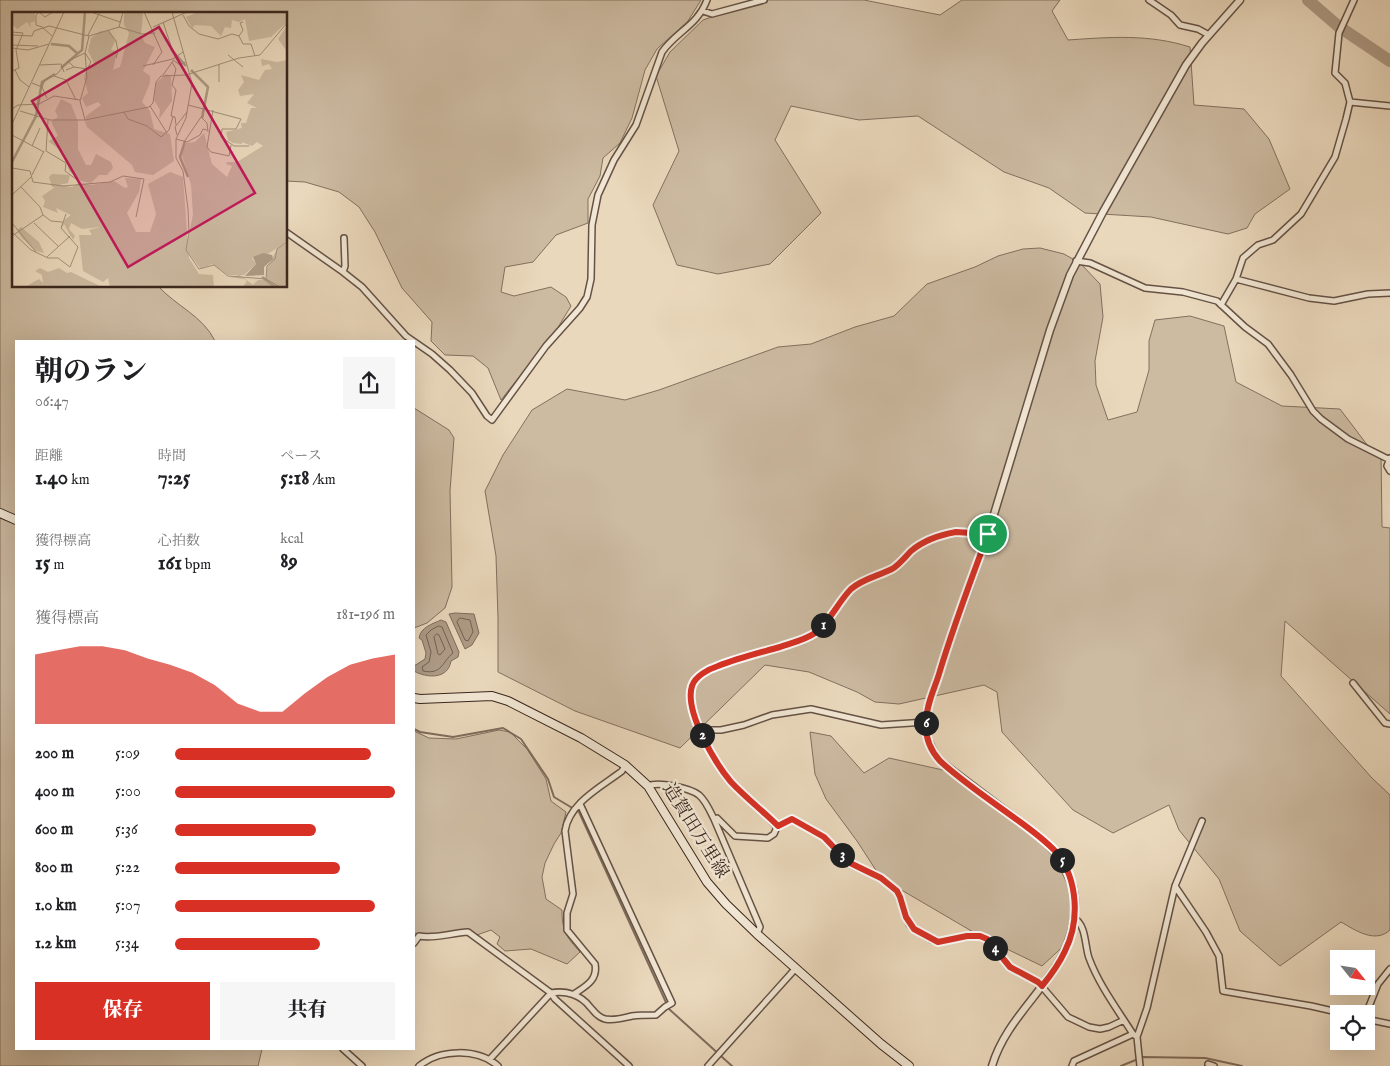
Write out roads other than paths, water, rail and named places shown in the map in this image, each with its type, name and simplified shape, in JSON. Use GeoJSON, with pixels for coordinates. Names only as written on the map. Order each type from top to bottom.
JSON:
{"type":"FeatureCollection","features":[{"type":"Feature","properties":{"kind":"main road"},"geometry":{"type":"LineString","coordinates":[[0,513],[15,520]]}},
{"type":"Feature","properties":{"kind":"main road","name":"造賀田万里線"},"geometry":{"type":"LineString","coordinates":[[415,698],[492,696],[508,701],[581,738],[625,765],[648,786],[707,882],[726,904],[881,1044],[909,1066]]}},
{"type":"Feature","properties":{"kind":"street"},"geometry":{"type":"LineString","coordinates":[[415,342],[450,370],[472,393],[487,416],[492,420],[546,346],[580,308],[587,297],[591,279],[592,225],[598,195],[614,160],[636,125],[662,52],[667,44],[695,21],[703,11],[708,0]]}},
{"type":"Feature","properties":{"kind":"street"},"geometry":{"type":"LineString","coordinates":[[703,11],[712,14],[764,0]]}},
{"type":"Feature","properties":{"kind":"street"},"geometry":{"type":"LineString","coordinates":[[1149,0],[1171,15],[1180,25],[1198,29],[1209,35]]}},
{"type":"Feature","properties":{"kind":"street"},"geometry":{"type":"LineString","coordinates":[[992,1066],[1005,1036],[1055,970],[1066,950],[1075,919],[1075,899],[1068,873],[1058,854],[1040,837],[940,761],[929,745],[927,737],[926,722],[928,710],[946,651],[988,534],[1050,330],[1076,262],[1160,108],[1186,65],[1240,0]]}},
{"type":"Feature","properties":{"kind":"street"},"geometry":{"type":"LineString","coordinates":[[1222,305],[1236,279],[1243,258],[1258,245],[1273,240],[1301,214],[1335,157],[1350,102],[1345,83],[1335,73],[1339,33],[1354,0]]}},
{"type":"Feature","properties":{"kind":"street"},"geometry":{"type":"LineString","coordinates":[[1350,102],[1390,106]]}},
{"type":"Feature","properties":{"kind":"street"},"geometry":{"type":"LineString","coordinates":[[288,233],[343,272],[373,299],[412,340]]}},
{"type":"Feature","properties":{"kind":"street"},"geometry":{"type":"LineString","coordinates":[[343,272],[345,266],[344,238]]}},
{"type":"Feature","properties":{"kind":"street"},"geometry":{"type":"LineString","coordinates":[[1076,262],[1090,263],[1145,288],[1183,292],[1217,301],[1245,327],[1268,344],[1291,375],[1313,411],[1321,419],[1348,439],[1390,459],[1387,466],[1390,471]]}},
{"type":"Feature","properties":{"kind":"street"},"geometry":{"type":"LineString","coordinates":[[1236,279],[1309,298],[1334,300],[1368,294],[1390,293]]}},
{"type":"Feature","properties":{"kind":"street"},"geometry":{"type":"LineString","coordinates":[[778,826],[731,781],[712,756],[693,711],[691,692],[695,679],[718,666],[797,642],[814,634],[860,582],[894,568],[912,550],[927,540],[939,535],[956,532],[988,534]]}},
{"type":"Feature","properties":{"kind":"street"},"geometry":{"type":"LineString","coordinates":[[1353,683],[1385,723],[1390,724]]}},
{"type":"Feature","properties":{"kind":"street"},"geometry":{"type":"LineString","coordinates":[[700,730],[721,730],[744,725],[772,715],[811,709],[880,725],[926,722]]}},
{"type":"Feature","properties":{"kind":"street"},"geometry":{"type":"LineString","coordinates":[[574,994],[588,985],[595,976],[596,971],[594,964],[567,930],[567,913],[573,894],[564,831],[570,814],[622,771],[625,765]]}},
{"type":"Feature","properties":{"kind":"street"},"geometry":{"type":"LineString","coordinates":[[648,786],[654,783],[688,790],[698,794],[705,802],[760,927],[757,934]]}},
{"type":"Feature","properties":{"kind":"street"},"geometry":{"type":"LineString","coordinates":[[490,1059],[551,993],[574,994],[584,1000],[597,1016],[603,1019],[614,1020],[656,1015],[672,1003],[580,804]]}},
{"type":"Feature","properties":{"kind":"street"},"geometry":{"type":"LineString","coordinates":[[714,819],[720,820],[735,836],[768,838],[774,834],[778,826],[792,819],[824,837],[848,862],[881,878],[897,891],[909,924],[932,940],[938,942],[967,936],[980,936],[987,939],[1010,967],[1038,982],[1068,1017],[1078,1023],[1100,1029],[1108,1028],[1124,1020]]}},
{"type":"Feature","properties":{"kind":"street"},"geometry":{"type":"LineString","coordinates":[[1072,1066],[1074,1061],[1135,1035],[1147,1008],[1174,886],[1202,821]]}},
{"type":"Feature","properties":{"kind":"street"},"geometry":{"type":"LineString","coordinates":[[1174,886],[1206,932],[1219,956],[1223,991],[1330,1010]]}},
{"type":"Feature","properties":{"kind":"street"},"geometry":{"type":"LineString","coordinates":[[1075,919],[1081,924],[1090,960],[1104,988],[1135,1035],[1140,1064]]}},
{"type":"Feature","properties":{"kind":"street"},"geometry":{"type":"LineString","coordinates":[[415,942],[419,936],[436,937],[449,933],[468,932],[551,993],[555,999],[630,1066]]}},
{"type":"Feature","properties":{"kind":"street"},"geometry":{"type":"LineString","coordinates":[[708,1066],[797,968]]}},
{"type":"Feature","properties":{"kind":"street"},"geometry":{"type":"LineString","coordinates":[[1370,1005],[1378,984],[1390,970]]}},
{"type":"Feature","properties":{"kind":"street"},"geometry":{"type":"LineString","coordinates":[[1375,1021],[1390,1024]]}},
{"type":"Feature","properties":{"kind":"street"},"geometry":{"type":"LineString","coordinates":[[344,1050],[362,1066]]}},
{"type":"Feature","properties":{"kind":"street"},"geometry":{"type":"LineString","coordinates":[[418,1066],[424,1061],[449,1054],[466,1053],[490,1059],[498,1066]]}},
{"type":"Feature","properties":{"kind":"street"},"geometry":{"type":"LineString","coordinates":[[1208,1064],[1214,1066]]}},
{"type":"Feature","properties":{"kind":"water"},"geometry":{"type":"Polygon","coordinates":[[[449,614],[474,614],[479,633],[472,645],[465,649],[449,614]]]}},
{"type":"Feature","properties":{"kind":"water"},"geometry":{"type":"Polygon","coordinates":[[[441,620],[446,622],[459,652],[458,657],[451,661],[446,672],[436,676],[424,675],[415,671],[415,665],[425,659],[426,653],[422,640],[419,638],[427,626],[441,620]]]}},
{"type":"Feature","properties":{"kind":"waterway"},"geometry":{"type":"LineString","coordinates":[[1308,0],[1338,26],[1390,61]]}},
{"type":"Feature","properties":{"kind":"waterway"},"geometry":{"type":"LineString","coordinates":[[415,730],[453,737],[503,728],[521,739],[548,779],[554,797],[579,812],[669,1009],[732,1066]]}},
{"type":"Feature","properties":{"kind":"waterway"},"geometry":{"type":"LineString","coordinates":[[1121,1066],[1143,1057],[1205,1058],[1242,1066]]}}]}
